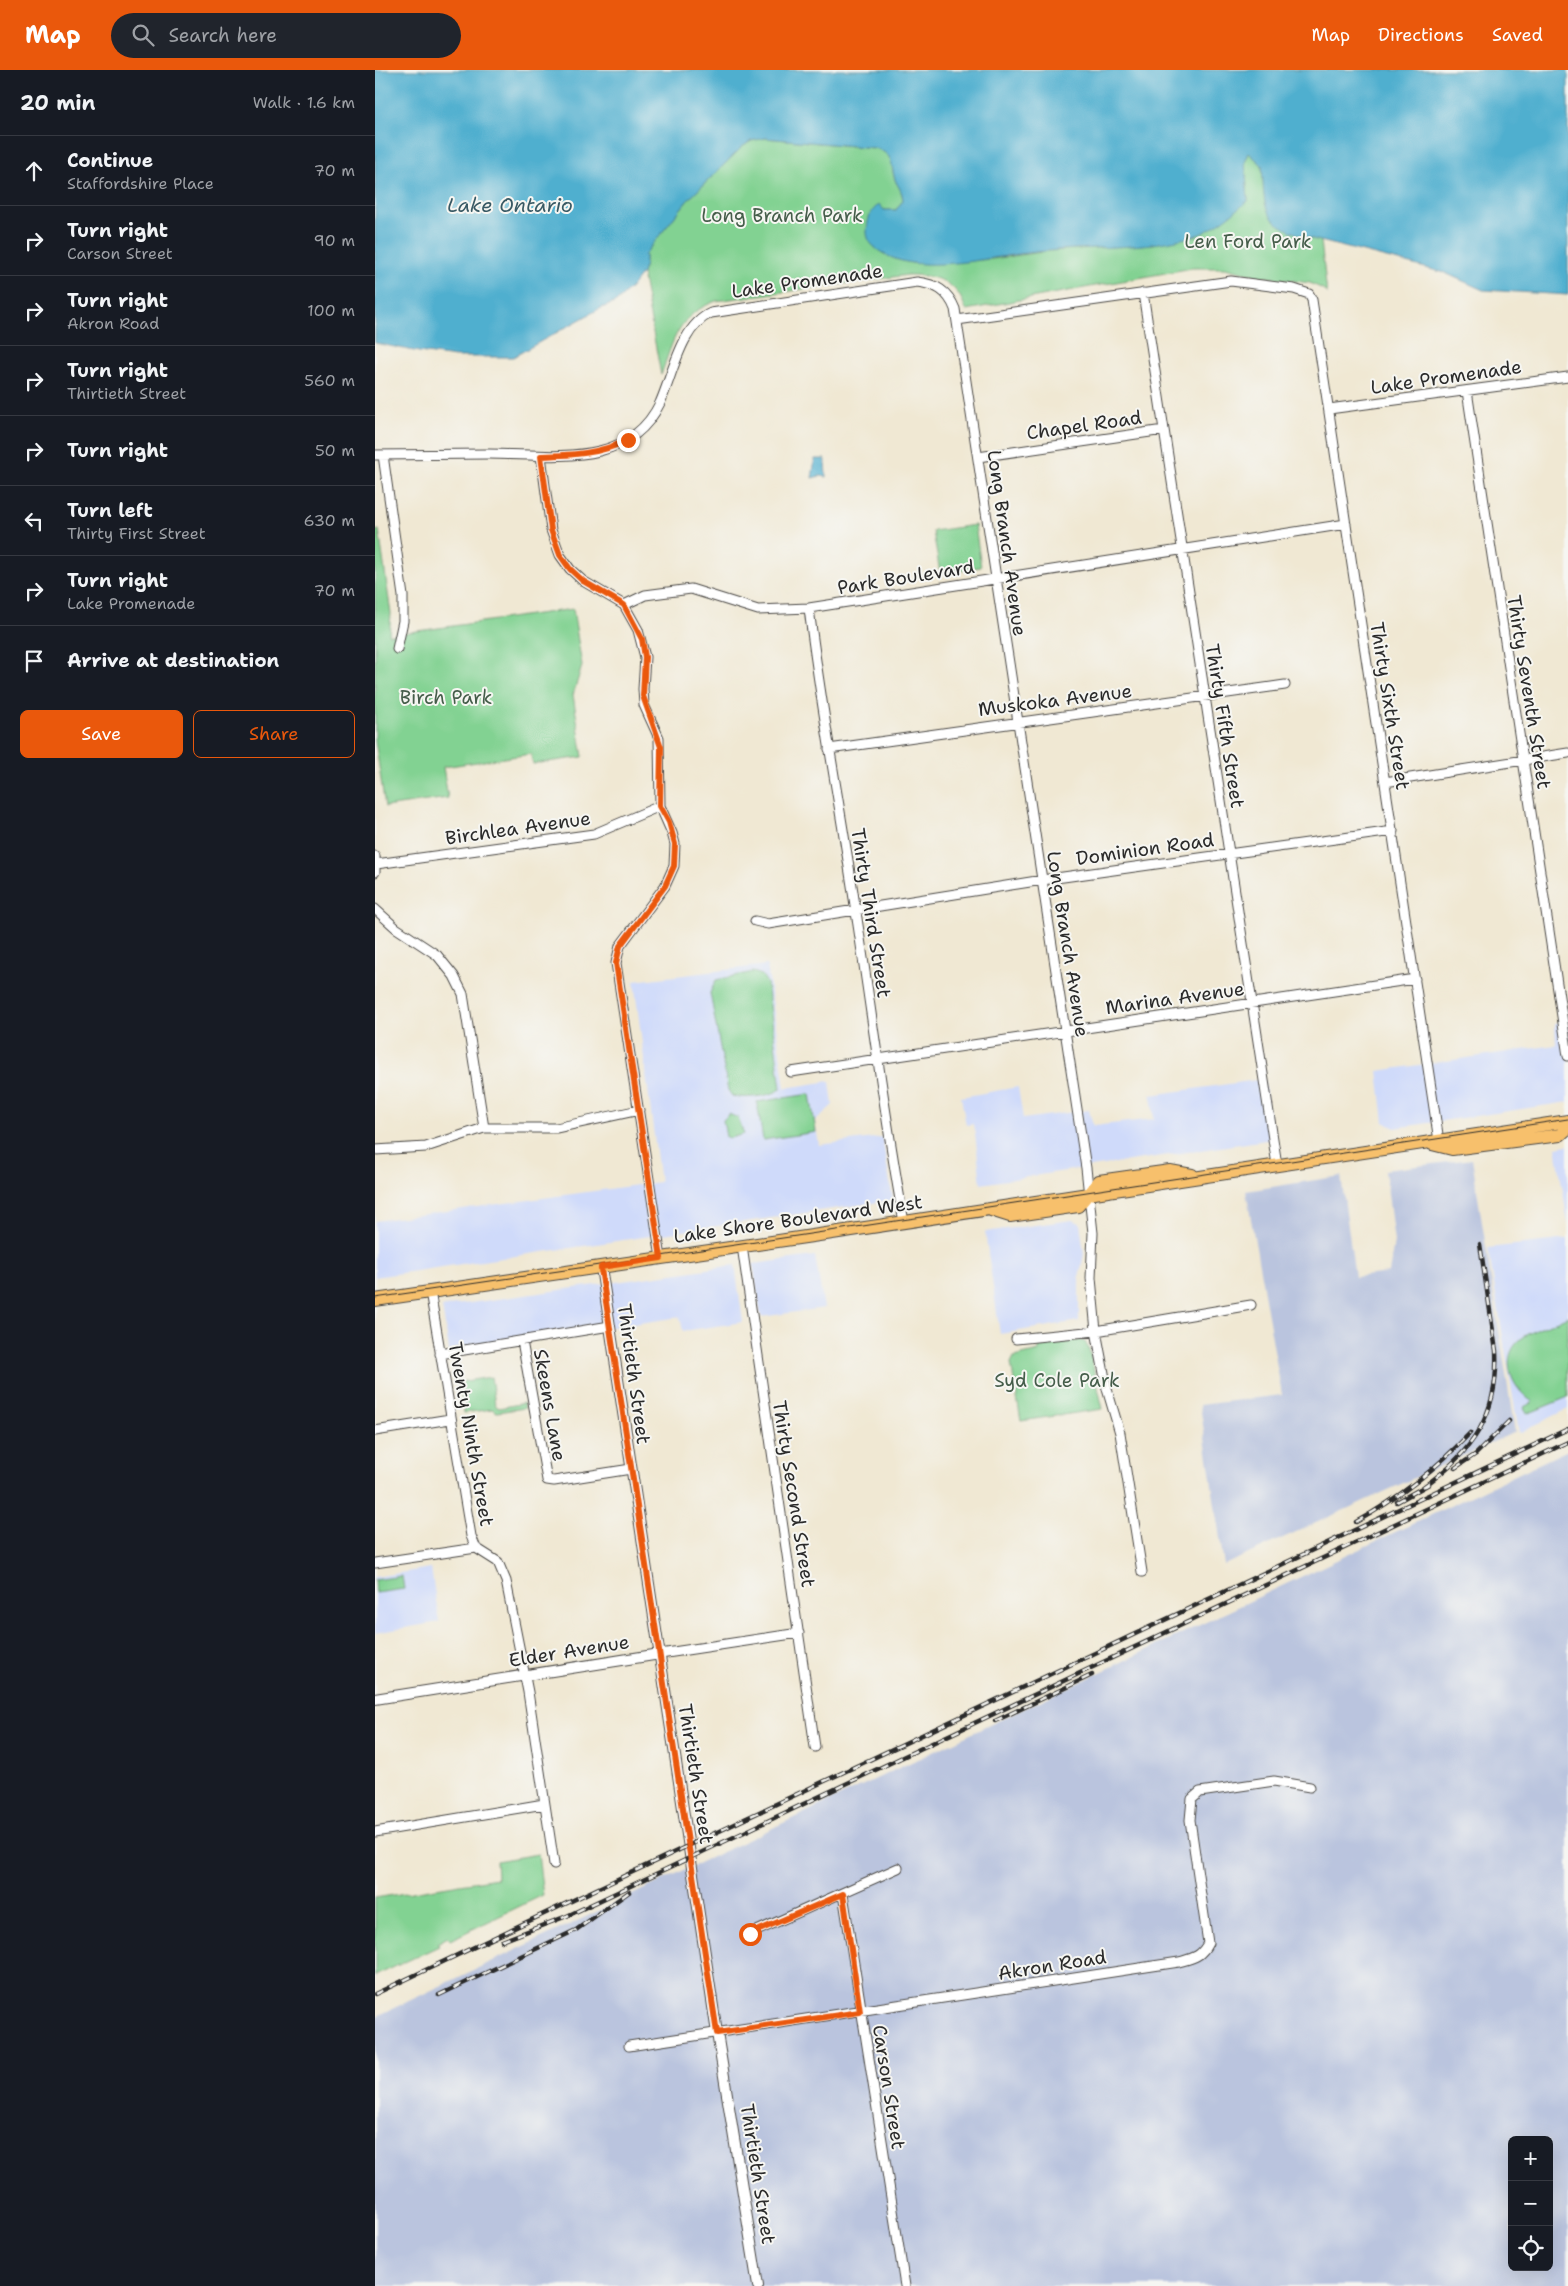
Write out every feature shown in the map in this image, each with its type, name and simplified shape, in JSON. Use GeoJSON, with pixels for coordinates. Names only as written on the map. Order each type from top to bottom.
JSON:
{"type":"FeatureCollection","features":[{"type":"Feature","properties":{"kind":"main road","name":"Lake Shore Boulevard West"},"geometry":{"type":"LineString","coordinates":[[375,1300],[989,1209],[1010,1216],[1078,1206],[1099,1182],[1170,1171],[1201,1176],[1568,1122]]}},
{"type":"Feature","properties":{"kind":"main road","name":"Lake Shore Boulevard West"},"geometry":{"type":"LineString","coordinates":[[1425,1143],[1453,1149],[1560,1134],[1568,1128]]}},
{"type":"Feature","properties":{"kind":"street","name":"Thirty Sixth Street"},"geometry":{"type":"LineString","coordinates":[[1143,293],[1231,281],[1294,289],[1309,294],[1312,300],[1439,1141]]}},
{"type":"Feature","properties":{"kind":"street","name":"Lake Promenade"},"geometry":{"type":"LineString","coordinates":[[379,455],[541,456],[598,452],[620,444],[641,430],[657,409],[689,332],[701,319],[711,313],[917,282],[931,284],[944,291],[952,301],[957,320]]}},
{"type":"Feature","properties":{"kind":"street"},"geometry":{"type":"LineString","coordinates":[[957,320],[1143,293]]}},
{"type":"Feature","properties":{"kind":"street","name":"Thirty Fifth Street"},"geometry":{"type":"LineString","coordinates":[[1143,293],[1277,1164]]}},
{"type":"Feature","properties":{"kind":"street","name":"Long Branch Avenue"},"geometry":{"type":"LineString","coordinates":[[957,320],[1090,1194],[1093,1233],[1091,1278],[1096,1331],[1107,1389],[1119,1433],[1142,1572]]}},
{"type":"Feature","properties":{"kind":"street","name":"Lake Promenade"},"geometry":{"type":"LineString","coordinates":[[1329,409],[1568,377]]}},
{"type":"Feature","properties":{"kind":"street","name":"Thirty Seventh Street"},"geometry":{"type":"LineString","coordinates":[[1467,391],[1568,1056]]}},
{"type":"Feature","properties":{"kind":"street","name":"Chapel Road"},"geometry":{"type":"LineString","coordinates":[[978,457],[1164,430]]}},
{"type":"Feature","properties":{"kind":"street"},"geometry":{"type":"LineString","coordinates":[[379,455],[403,596],[403,621],[397,648]]}},
{"type":"Feature","properties":{"kind":"street"},"geometry":{"type":"LineString","coordinates":[[541,456],[551,530],[560,555],[570,569],[583,581],[624,605],[638,630],[644,648],[643,696],[661,747],[660,806],[672,833],[675,855],[674,866],[665,886],[620,946],[616,963],[661,1258]]}},
{"type":"Feature","properties":{"kind":"street","name":"Park Boulevard"},"geometry":{"type":"LineString","coordinates":[[624,605],[645,595],[691,589],[758,610],[809,608],[1345,524]]}},
{"type":"Feature","properties":{"kind":"street","name":"Thirty Third Street"},"geometry":{"type":"LineString","coordinates":[[809,608],[877,1059],[904,1222]]}},
{"type":"Feature","properties":{"kind":"street","name":"Muskoka Avenue"},"geometry":{"type":"LineString","coordinates":[[829,748],[1285,685]]}},
{"type":"Feature","properties":{"kind":"street"},"geometry":{"type":"LineString","coordinates":[[1385,782],[1568,753]]}},
{"type":"Feature","properties":{"kind":"street","name":"Birchlea Avenue"},"geometry":{"type":"LineString","coordinates":[[375,864],[595,834],[660,806]]}},
{"type":"Feature","properties":{"kind":"street","name":"Dominion Road"},"geometry":{"type":"LineString","coordinates":[[755,921],[768,924],[1042,880],[1393,831]]}},
{"type":"Feature","properties":{"kind":"street"},"geometry":{"type":"LineString","coordinates":[[375,909],[395,928],[437,955],[454,976],[463,994],[484,1128]]}},
{"type":"Feature","properties":{"kind":"street","name":"Marina Avenue"},"geometry":{"type":"LineString","coordinates":[[791,1072],[1415,979]]}},
{"type":"Feature","properties":{"kind":"street"},"geometry":{"type":"LineString","coordinates":[[375,1150],[426,1147],[484,1128],[541,1130],[639,1110]]}},
{"type":"Feature","properties":{"kind":"street","name":"Thirty Second Street"},"geometry":{"type":"LineString","coordinates":[[742,1246],[815,1747]]}},
{"type":"Feature","properties":{"kind":"street","name":"Thirtieth Street"},"geometry":{"type":"LineString","coordinates":[[601,1267],[717,2033],[758,2286]]}},
{"type":"Feature","properties":{"kind":"street","name":"Twenty Ninth Street"},"geometry":{"type":"LineString","coordinates":[[431,1292],[450,1419],[471,1536],[476,1548],[498,1562],[507,1581],[525,1676],[554,1864]]}},
{"type":"Feature","properties":{"kind":"street"},"geometry":{"type":"LineString","coordinates":[[1017,1339],[1096,1331],[1251,1305]]}},
{"type":"Feature","properties":{"kind":"street","name":"Skeens Lane"},"geometry":{"type":"LineString","coordinates":[[440,1354],[609,1326]]}},
{"type":"Feature","properties":{"kind":"street","name":"Skeens Lane"},"geometry":{"type":"LineString","coordinates":[[522,1341],[547,1480],[554,1481],[631,1468]]}},
{"type":"Feature","properties":{"kind":"street"},"geometry":{"type":"LineString","coordinates":[[375,1431],[450,1419]]}},
{"type":"Feature","properties":{"kind":"street"},"geometry":{"type":"LineString","coordinates":[[375,1563],[476,1548]]}},
{"type":"Feature","properties":{"kind":"street","name":"Elder Avenue"},"geometry":{"type":"LineString","coordinates":[[375,1699],[799,1633]]}},
{"type":"Feature","properties":{"kind":"street","name":"Akron Road"},"geometry":{"type":"LineString","coordinates":[[629,2046],[860,2012],[1179,1962],[1197,1957],[1204,1952],[1208,1944],[1189,1820],[1192,1799],[1200,1792],[1274,1781],[1310,1787]]}},
{"type":"Feature","properties":{"kind":"street"},"geometry":{"type":"LineString","coordinates":[[375,1832],[544,1804]]}},
{"type":"Feature","properties":{"kind":"street"},"geometry":{"type":"LineString","coordinates":[[750,1934],[898,1868]]}},
{"type":"Feature","properties":{"kind":"street","name":"Carson Street"},"geometry":{"type":"LineString","coordinates":[[843,1894],[860,2012],[905,2286]]}},
{"type":"Feature","properties":{"kind":"shaded area"},"geometry":{"type":"Polygon","coordinates":[[[767,965],[785,1088],[830,1081],[833,1105],[815,1121],[819,1145],[882,1137],[893,1200],[375,1277],[375,1221],[660,1182],[634,981],[767,965]]]}},
{"type":"Feature","properties":{"kind":"shaded area"},"geometry":{"type":"Polygon","coordinates":[[[1568,1022],[1568,1102],[1395,1128],[1384,1122],[1378,1071],[1556,1045],[1555,1024],[1568,1022]]]}},
{"type":"Feature","properties":{"kind":"shaded area"},"geometry":{"type":"Polygon","coordinates":[[[1264,1079],[1272,1139],[981,1184],[974,1124],[966,1125],[961,1097],[1018,1087],[1023,1119],[1089,1110],[1093,1126],[1154,1119],[1151,1095],[1264,1079]]]}},
{"type":"Feature","properties":{"kind":"shaded area"},"geometry":{"type":"Polygon","coordinates":[[[1568,1145],[1568,1224],[1556,1147],[1568,1145]]]}},
{"type":"Feature","properties":{"kind":"shaded area"},"geometry":{"type":"Polygon","coordinates":[[[1472,1159],[1515,1432],[1224,1565],[1200,1405],[1282,1395],[1246,1191],[1341,1176],[1355,1277],[1389,1273],[1394,1242],[1385,1170],[1472,1159]]]}},
{"type":"Feature","properties":{"kind":"shaded area"},"geometry":{"type":"Polygon","coordinates":[[[1072,1220],[1080,1223],[1084,1254],[1079,1278],[1079,1321],[1000,1334],[985,1232],[1072,1220]]]}},
{"type":"Feature","properties":{"kind":"shaded area"},"geometry":{"type":"Polygon","coordinates":[[[1568,1239],[1568,1409],[1519,1433],[1488,1248],[1568,1239]]]}},
{"type":"Feature","properties":{"kind":"shaded area"},"geometry":{"type":"Polygon","coordinates":[[[815,1256],[824,1308],[761,1317],[753,1264],[815,1256]]]}},
{"type":"Feature","properties":{"kind":"shaded area"},"geometry":{"type":"Polygon","coordinates":[[[735,1265],[743,1322],[683,1331],[680,1317],[539,1338],[450,1356],[442,1307],[735,1265]]]}},
{"type":"Feature","properties":{"kind":"shaded area"},"geometry":{"type":"Polygon","coordinates":[[[1568,1450],[1568,2286],[375,2286],[375,2017],[1568,1450]]]}},
{"type":"Feature","properties":{"kind":"shaded area"},"geometry":{"type":"Polygon","coordinates":[[[431,1568],[439,1622],[375,1633],[375,1577],[431,1568]]]}},
{"type":"Feature","properties":{"kind":"green space","name":"Long Branch Park"},"geometry":{"type":"Polygon","coordinates":[[[765,138],[875,148],[887,154],[903,200],[896,210],[883,210],[895,259],[912,263],[992,259],[1049,251],[1152,244],[1196,236],[1248,201],[1245,162],[1249,152],[1262,165],[1265,204],[1305,237],[1321,241],[1327,294],[1323,289],[1310,283],[1258,276],[1225,268],[1192,268],[966,310],[957,292],[951,286],[936,278],[908,275],[716,301],[693,314],[679,330],[661,375],[642,273],[645,264],[645,254],[687,201],[742,147],[751,141],[765,138]]]}},
{"type":"Feature","properties":{"kind":"green space"},"geometry":{"type":"Polygon","coordinates":[[[975,525],[981,567],[940,573],[933,531],[975,525]]]}},
{"type":"Feature","properties":{"kind":"green space","name":"Birch Park"},"geometry":{"type":"Polygon","coordinates":[[[379,530],[391,614],[389,635],[573,609],[582,666],[573,695],[583,757],[533,764],[531,754],[443,767],[448,798],[385,807],[375,740],[375,531],[379,530]]]}},
{"type":"Feature","properties":{"kind":"green space"},"geometry":{"type":"Polygon","coordinates":[[[753,972],[762,975],[767,983],[781,1089],[764,1096],[737,1097],[732,1096],[728,1090],[710,993],[716,980],[753,972]]]}},
{"type":"Feature","properties":{"kind":"green space"},"geometry":{"type":"Polygon","coordinates":[[[810,1094],[816,1132],[763,1140],[757,1102],[810,1094]]]}},
{"type":"Feature","properties":{"kind":"green space"},"geometry":{"type":"Polygon","coordinates":[[[729,1114],[738,1118],[744,1134],[730,1138],[726,1137],[723,1120],[729,1114]]]}},
{"type":"Feature","properties":{"kind":"green space"},"geometry":{"type":"Polygon","coordinates":[[[1568,1316],[1568,1397],[1527,1414],[1524,1407],[1533,1402],[1525,1396],[1513,1380],[1509,1361],[1511,1352],[1516,1343],[1525,1336],[1568,1316]]]}},
{"type":"Feature","properties":{"kind":"green space","name":"Syd Cole Park"},"geometry":{"type":"Polygon","coordinates":[[[1079,1340],[1085,1342],[1089,1349],[1103,1409],[1021,1421],[1011,1363],[1014,1357],[1039,1351],[1039,1346],[1079,1340]]]}},
{"type":"Feature","properties":{"kind":"green space"},"geometry":{"type":"Polygon","coordinates":[[[491,1377],[495,1405],[499,1408],[524,1403],[525,1408],[497,1412],[492,1409],[464,1413],[459,1382],[491,1377]]]}},
{"type":"Feature","properties":{"kind":"green space"},"geometry":{"type":"Polygon","coordinates":[[[402,1576],[404,1589],[376,1593],[375,1580],[402,1576]]]}},
{"type":"Feature","properties":{"kind":"green space"},"geometry":{"type":"Polygon","coordinates":[[[538,1854],[543,1895],[450,1940],[448,1937],[437,1943],[439,1946],[375,1976],[375,1898],[497,1878],[496,1861],[538,1854]]]}},
{"type":"Feature","properties":{"kind":"water","name":"Lake Ontario"},"geometry":{"type":"Polygon","coordinates":[[[375,70],[1568,70],[1568,295],[1483,290],[1445,273],[1305,237],[1290,231],[1272,218],[1268,211],[1265,203],[1262,165],[1249,153],[1245,162],[1248,201],[1201,234],[1155,244],[1056,250],[958,263],[927,264],[905,262],[890,257],[876,249],[868,237],[869,219],[876,207],[879,204],[884,210],[896,210],[903,200],[887,154],[875,148],[765,138],[751,141],[742,147],[687,201],[645,254],[645,264],[642,273],[630,289],[616,302],[597,310],[513,357],[455,357],[419,352],[375,343],[375,70]]]}},
{"type":"Feature","properties":{"kind":"water"},"geometry":{"type":"Polygon","coordinates":[[[815,459],[825,459],[826,477],[812,478],[815,459]]]}},
{"type":"Feature","properties":{"kind":"tram line"},"geometry":{"type":"LineString","coordinates":[[375,1298],[1568,1119]]}},
{"type":"Feature","properties":{"kind":"railway"},"geometry":{"type":"LineString","coordinates":[[1423,1487],[1441,1474],[1469,1445],[1479,1430],[1493,1394],[1496,1373],[1496,1351],[1480,1244]]}},
{"type":"Feature","properties":{"kind":"railway"},"geometry":{"type":"LineString","coordinates":[[1455,1468],[1476,1454],[1509,1421]]}},
{"type":"Feature","properties":{"kind":"railway"},"geometry":{"type":"LineString","coordinates":[[375,1994],[1568,1429]]}},
{"type":"Feature","properties":{"kind":"railway"},"geometry":{"type":"LineString","coordinates":[[1356,1522],[1416,1482],[1444,1459],[1470,1433]]}},
{"type":"Feature","properties":{"kind":"railway"},"geometry":{"type":"LineString","coordinates":[[502,1941],[567,1916],[1568,1442]]}},
{"type":"Feature","properties":{"kind":"railway"},"geometry":{"type":"LineString","coordinates":[[1397,1502],[1429,1484]]}},
{"type":"Feature","properties":{"kind":"railway"},"geometry":{"type":"LineString","coordinates":[[995,1721],[1092,1675]]}},
{"type":"Feature","properties":{"kind":"railway"},"geometry":{"type":"LineString","coordinates":[[439,1995],[576,1930],[629,1892]]}},
{"type":"Feature","properties":{"kind":"route"},"geometry":{"type":"LineString","coordinates":[[628,440],[598,452],[541,456],[551,530],[560,555],[576,576],[624,605],[642,639],[645,657],[644,705],[655,728],[661,747],[660,806],[669,822],[675,844],[674,866],[671,876],[620,946],[616,963],[661,1258],[601,1267],[601,1269],[717,2033],[860,2012],[843,1894],[750,1934]]}},
{"type":"Feature","properties":{"kind":"park label","name":"Len Ford Park"},"geometry":{"type":"Point","coordinates":[1248,241]}}]}
